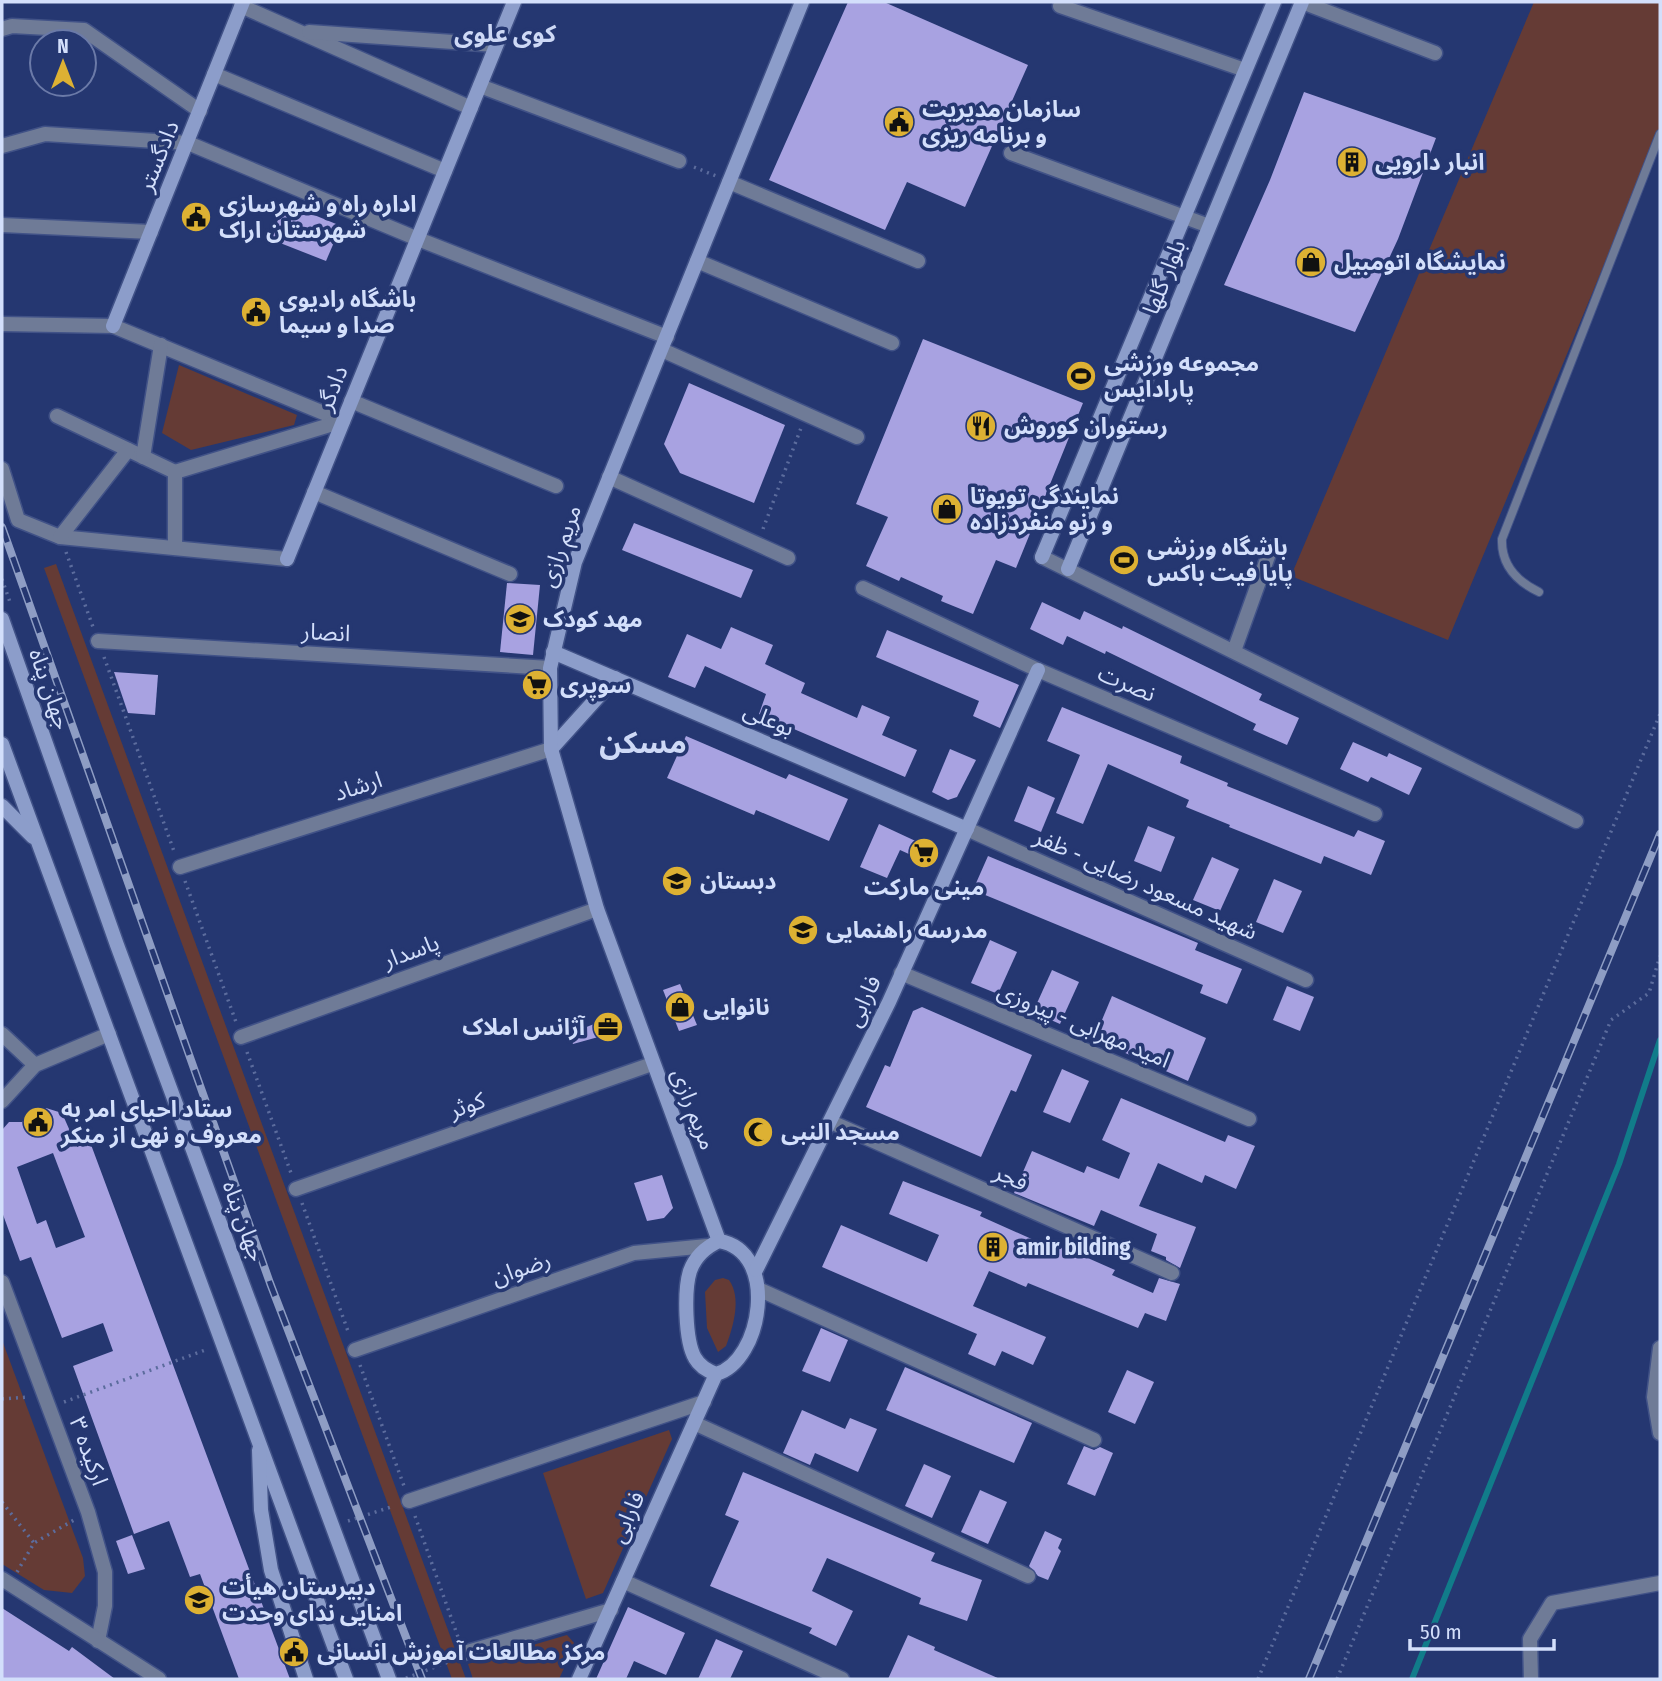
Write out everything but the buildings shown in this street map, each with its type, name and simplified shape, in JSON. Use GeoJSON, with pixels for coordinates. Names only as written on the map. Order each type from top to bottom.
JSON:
{"type":"FeatureCollection","features":[{"type":"Feature","properties":{"kind":"street","name":"دادگر"},"geometry":{"type":"LineString","coordinates":[[175,548],[287,559],[514,2]]}},
{"type":"Feature","properties":{"kind":"street","name":"مریم رازی"},"geometry":{"type":"LineString","coordinates":[[713,1244],[597,909],[551,749],[550,668],[575,562],[802,2]]}},
{"type":"Feature","properties":{"kind":"street","name":"بلوار گلها"},"geometry":{"type":"LineString","coordinates":[[1274,2],[1042,557],[1068,569],[1302,2]]}},
{"type":"Feature","properties":{"kind":"street"},"geometry":{"type":"LineString","coordinates":[[1302,2],[1435,53]]}},
{"type":"Feature","properties":{"kind":"street"},"geometry":{"type":"LineString","coordinates":[[242,4],[471,108]]}},
{"type":"Feature","properties":{"kind":"street","name":"دادگستر"},"geometry":{"type":"LineString","coordinates":[[113,326],[242,4]]}},
{"type":"Feature","properties":{"kind":"street"},"geometry":{"type":"LineString","coordinates":[[1060,6],[1245,70]]}},
{"type":"Feature","properties":{"kind":"street"},"geometry":{"type":"LineString","coordinates":[[2,29],[12,26],[84,30],[200,111]]}},
{"type":"Feature","properties":{"kind":"street"},"geometry":{"type":"LineString","coordinates":[[298,31],[496,45]]}},
{"type":"Feature","properties":{"kind":"street"},"geometry":{"type":"LineString","coordinates":[[215,74],[445,171]]}},
{"type":"Feature","properties":{"kind":"street"},"geometry":{"type":"LineString","coordinates":[[480,86],[679,161]]}},
{"type":"Feature","properties":{"kind":"street"},"geometry":{"type":"LineString","coordinates":[[2,146],[45,134],[188,142],[664,344],[858,437]]}},
{"type":"Feature","properties":{"kind":"street"},"geometry":{"type":"LineString","coordinates":[[1011,153],[1209,226]]}},
{"type":"Feature","properties":{"kind":"street"},"geometry":{"type":"LineString","coordinates":[[729,182],[918,261]]}},
{"type":"Feature","properties":{"kind":"street"},"geometry":{"type":"LineString","coordinates":[[2,225],[151,232]]}},
{"type":"Feature","properties":{"kind":"street"},"geometry":{"type":"LineString","coordinates":[[697,261],[892,343]]}},
{"type":"Feature","properties":{"kind":"street"},"geometry":{"type":"LineString","coordinates":[[2,324],[113,326],[343,421]]}},
{"type":"Feature","properties":{"kind":"street"},"geometry":{"type":"LineString","coordinates":[[143,457],[161,345]]}},
{"type":"Feature","properties":{"kind":"street"},"geometry":{"type":"LineString","coordinates":[[351,401],[556,486]]}},
{"type":"Feature","properties":{"kind":"street"},"geometry":{"type":"LineString","coordinates":[[57,416],[175,472],[343,421]]}},
{"type":"Feature","properties":{"kind":"street"},"geometry":{"type":"LineString","coordinates":[[60,537],[128,450]]}},
{"type":"Feature","properties":{"kind":"street"},"geometry":{"type":"LineString","coordinates":[[2,469],[18,520],[60,537],[175,548],[175,472]]}},
{"type":"Feature","properties":{"kind":"street"},"geometry":{"type":"LineString","coordinates":[[610,477],[788,558]]}},
{"type":"Feature","properties":{"kind":"street"},"geometry":{"type":"LineString","coordinates":[[314,492],[510,574]]}},
{"type":"Feature","properties":{"kind":"street"},"geometry":{"type":"LineString","coordinates":[[1234,651],[1271,548]]}},
{"type":"Feature","properties":{"kind":"street"},"geometry":{"type":"LineString","coordinates":[[1068,569],[1576,821]]}},
{"type":"Feature","properties":{"kind":"street","name":"نصرت"},"geometry":{"type":"LineString","coordinates":[[863,588],[1038,670],[1376,814]]}},
{"type":"Feature","properties":{"kind":"street","name":"جهان پناه"},"geometry":{"type":"LineString","coordinates":[[2,619],[112,932],[389,1679]]}},
{"type":"Feature","properties":{"kind":"street","name":"انصار"},"geometry":{"type":"LineString","coordinates":[[98,641],[550,668]]}},
{"type":"Feature","properties":{"kind":"street","name":"بوعلی"},"geometry":{"type":"LineString","coordinates":[[553,652],[967,829]]}},
{"type":"Feature","properties":{"kind":"street","name":"فارابی"},"geometry":{"type":"LineString","coordinates":[[756,1270],[831,1122],[1038,670]]}},
{"type":"Feature","properties":{"kind":"street"},"geometry":{"type":"LineString","coordinates":[[551,749],[615,678]]}},
{"type":"Feature","properties":{"kind":"street"},"geometry":{"type":"LineString","coordinates":[[2,744],[346,1679]]}},
{"type":"Feature","properties":{"kind":"street","name":"ارشاد"},"geometry":{"type":"LineString","coordinates":[[180,867],[551,749]]}},
{"type":"Feature","properties":{"kind":"street"},"geometry":{"type":"LineString","coordinates":[[2,806],[37,840]]}},
{"type":"Feature","properties":{"kind":"street","name":"شهید مسعود رضایی - ظفر"},"geometry":{"type":"LineString","coordinates":[[967,829],[1306,980]]}},
{"type":"Feature","properties":{"kind":"street","name":"پاسدار"},"geometry":{"type":"LineString","coordinates":[[241,1037],[597,909]]}},
{"type":"Feature","properties":{"kind":"street","name":"امید مهرابی - پیروزی"},"geometry":{"type":"LineString","coordinates":[[901,973],[1250,1119]]}},
{"type":"Feature","properties":{"kind":"street"},"geometry":{"type":"LineString","coordinates":[[2,1034],[35,1065]]}},
{"type":"Feature","properties":{"kind":"street"},"geometry":{"type":"LineString","coordinates":[[2,1101],[35,1065],[109,1034]]}},
{"type":"Feature","properties":{"kind":"street","name":"کوثر"},"geometry":{"type":"LineString","coordinates":[[296,1189],[652,1064]]}},
{"type":"Feature","properties":{"kind":"street","name":"فجر"},"geometry":{"type":"LineString","coordinates":[[831,1122],[1172,1273]]}},
{"type":"Feature","properties":{"kind":"street"},"geometry":{"type":"LineString","coordinates":[[713,1244],[741,1248],[756,1270],[758,1289],[752,1326],[741,1357],[730,1370],[716,1374],[702,1367],[694,1357],[687,1312],[690,1270],[713,1244]]}},
{"type":"Feature","properties":{"kind":"street","name":"رضوان"},"geometry":{"type":"LineString","coordinates":[[355,1350],[634,1253],[713,1244]]}},
{"type":"Feature","properties":{"kind":"street","name":"ارکیده ۳"},"geometry":{"type":"LineString","coordinates":[[2,1282],[88,1512],[105,1572],[105,1606],[98,1641]]}},
{"type":"Feature","properties":{"kind":"street"},"geometry":{"type":"LineString","coordinates":[[758,1289],[1094,1440]]}},
{"type":"Feature","properties":{"kind":"street"},"geometry":{"type":"LineString","coordinates":[[1660,1348],[1654,1396],[1660,1433]]}},
{"type":"Feature","properties":{"kind":"street","name":"فارابی"},"geometry":{"type":"LineString","coordinates":[[579,1679],[716,1374]]}},
{"type":"Feature","properties":{"kind":"street"},"geometry":{"type":"LineString","coordinates":[[409,1501],[704,1402]]}},
{"type":"Feature","properties":{"kind":"street"},"geometry":{"type":"LineString","coordinates":[[694,1423],[1028,1576]]}},
{"type":"Feature","properties":{"kind":"street"},"geometry":{"type":"LineString","coordinates":[[258,1434],[261,1510],[271,1570],[306,1679]]}},
{"type":"Feature","properties":{"kind":"street"},"geometry":{"type":"LineString","coordinates":[[623,1581],[842,1679]]}},
{"type":"Feature","properties":{"kind":"street"},"geometry":{"type":"LineString","coordinates":[[6,1582],[159,1679]]}},
{"type":"Feature","properties":{"kind":"street"},"geometry":{"type":"LineString","coordinates":[[1531,1679],[1530,1639],[1552,1603],[1660,1584]]}},
{"type":"Feature","properties":{"kind":"street"},"geometry":{"type":"LineString","coordinates":[[463,1650],[611,1610]]}},
{"type":"Feature","properties":{"kind":"lane"},"geometry":{"type":"LineString","coordinates":[[1539,592],[1524,584],[1508,568],[1502,551],[1502,539],[1660,134]]}},
{"type":"Feature","properties":{"kind":"path"},"geometry":{"type":"LineString","coordinates":[[679,161],[729,182]]}},
{"type":"Feature","properties":{"kind":"path"},"geometry":{"type":"LineString","coordinates":[[757,544],[807,413]]}},
{"type":"Feature","properties":{"kind":"path"},"geometry":{"type":"LineString","coordinates":[[60,537],[463,1650],[450,1662],[403,1679]]}},
{"type":"Feature","properties":{"kind":"path"},"geometry":{"type":"LineString","coordinates":[[1258,1679],[1660,714]]}},
{"type":"Feature","properties":{"kind":"path"},"geometry":{"type":"LineString","coordinates":[[1338,1679],[1611,1020],[1650,993],[1660,956]]}},
{"type":"Feature","properties":{"kind":"path"},"geometry":{"type":"LineString","coordinates":[[2,1399],[46,1401],[224,1343]]}},
{"type":"Feature","properties":{"kind":"path"},"geometry":{"type":"LineString","coordinates":[[344,1523],[409,1501]]}},
{"type":"Feature","properties":{"kind":"path"},"geometry":{"type":"LineString","coordinates":[[2,1502],[34,1543]]}},
{"type":"Feature","properties":{"kind":"path"},"geometry":{"type":"LineString","coordinates":[[6,1582],[34,1543],[88,1512]]}},
{"type":"Feature","properties":{"kind":"shaded area"},"geometry":{"type":"Polygon","coordinates":[[[1534,2],[1660,2],[1660,130],[1448,640],[1291,576],[1534,2]]]}},
{"type":"Feature","properties":{"kind":"shaded area"},"geometry":{"type":"Polygon","coordinates":[[[179,365],[297,415],[294,425],[191,450],[162,433],[179,365]]]}},
{"type":"Feature","properties":{"kind":"shaded area"},"geometry":{"type":"Polygon","coordinates":[[[56,564],[466,1679],[452,1679],[44,568],[56,564]]]}},
{"type":"Feature","properties":{"kind":"shaded area"},"geometry":{"type":"Polygon","coordinates":[[[715,1280],[729,1280],[733,1287],[736,1304],[726,1346],[718,1352],[707,1328],[705,1292],[715,1280]]]}},
{"type":"Feature","properties":{"kind":"shaded area"},"geometry":{"type":"Polygon","coordinates":[[[2,1340],[83,1558],[85,1576],[72,1593],[44,1590],[2,1564],[2,1340]]]}},
{"type":"Feature","properties":{"kind":"shaded area"},"geometry":{"type":"Polygon","coordinates":[[[669,1430],[672,1439],[603,1593],[586,1599],[543,1473],[669,1430]]]}},
{"type":"Feature","properties":{"kind":"shaded area"},"geometry":{"type":"Polygon","coordinates":[[[567,1635],[575,1644],[559,1679],[473,1679],[468,1664],[567,1635]]]}},
{"type":"Feature","properties":{"kind":"waterway"},"geometry":{"type":"LineString","coordinates":[[1412,1679],[1619,1164],[1660,1040]]}},
{"type":"Feature","properties":{"kind":"railway"},"geometry":{"type":"LineString","coordinates":[[2,527],[270,1283],[422,1679]]}},
{"type":"Feature","properties":{"kind":"railway"},"geometry":{"type":"LineString","coordinates":[[1309,1679],[1660,834]]}},
{"type":"Feature","properties":{"kind":"place","name":"سازمان مدیریت و برنامه ریزی"},"geometry":{"type":"Point","coordinates":[899,122]}},
{"type":"Feature","properties":{"kind":"place","name":"انبار دارویی"},"geometry":{"type":"Point","coordinates":[1352,162]}},
{"type":"Feature","properties":{"kind":"place","name":"اداره راه و شهرسازی شهرستان اراک"},"geometry":{"type":"Point","coordinates":[196,217]}},
{"type":"Feature","properties":{"kind":"place","name":"نمایشگاه اتومبیل"},"geometry":{"type":"Point","coordinates":[1311,262]}},
{"type":"Feature","properties":{"kind":"place","name":"باشگاه رادیوی صدا و سیما"},"geometry":{"type":"Point","coordinates":[256,312]}},
{"type":"Feature","properties":{"kind":"place","name":"مجموعه ورزشی پارادایس"},"geometry":{"type":"Point","coordinates":[1081,376]}},
{"type":"Feature","properties":{"kind":"place","name":"رستوران کوروش"},"geometry":{"type":"Point","coordinates":[981,426]}},
{"type":"Feature","properties":{"kind":"place","name":"نمایندگی تویوتا و رنو منفردزاده"},"geometry":{"type":"Point","coordinates":[947,509]}},
{"type":"Feature","properties":{"kind":"place","name":"باشگاه ورزشی پایا فیت باکس"},"geometry":{"type":"Point","coordinates":[1124,560]}},
{"type":"Feature","properties":{"kind":"place","name":"مهد کودک"},"geometry":{"type":"Point","coordinates":[520,619]}},
{"type":"Feature","properties":{"kind":"place","name":"سوپری"},"geometry":{"type":"Point","coordinates":[537,685]}},
{"type":"Feature","properties":{"kind":"place","name":"مینی مارکت"},"geometry":{"type":"Point","coordinates":[924,853]}},
{"type":"Feature","properties":{"kind":"place","name":"دبستان"},"geometry":{"type":"Point","coordinates":[677,881]}},
{"type":"Feature","properties":{"kind":"place","name":"مدرسه راهنمایی"},"geometry":{"type":"Point","coordinates":[803,930]}},
{"type":"Feature","properties":{"kind":"place","name":"نانوایی"},"geometry":{"type":"Point","coordinates":[680,1007]}},
{"type":"Feature","properties":{"kind":"place","name":"آژانس املاک"},"geometry":{"type":"Point","coordinates":[608,1027]}},
{"type":"Feature","properties":{"kind":"place","name":"ستاد احیای امر به معروف و نهی از منکر"},"geometry":{"type":"Point","coordinates":[38,1122]}},
{"type":"Feature","properties":{"kind":"place","name":"مسجد النبی"},"geometry":{"type":"Point","coordinates":[758,1132]}},
{"type":"Feature","properties":{"kind":"place","name":"amir bilding"},"geometry":{"type":"Point","coordinates":[993,1247]}},
{"type":"Feature","properties":{"kind":"place","name":"دبیرستان هیأت امنایی ندای وحدت"},"geometry":{"type":"Point","coordinates":[199,1600]}},
{"type":"Feature","properties":{"kind":"place","name":"مرکز مطالعات آموزش انسانی"},"geometry":{"type":"Point","coordinates":[294,1652]}},
{"type":"Feature","properties":{"kind":"district","name":"کوی علوی"},"geometry":{"type":"Point","coordinates":[505,34]}},
{"type":"Feature","properties":{"kind":"district","name":"مسکن"},"geometry":{"type":"Point","coordinates":[643,743]}}]}
